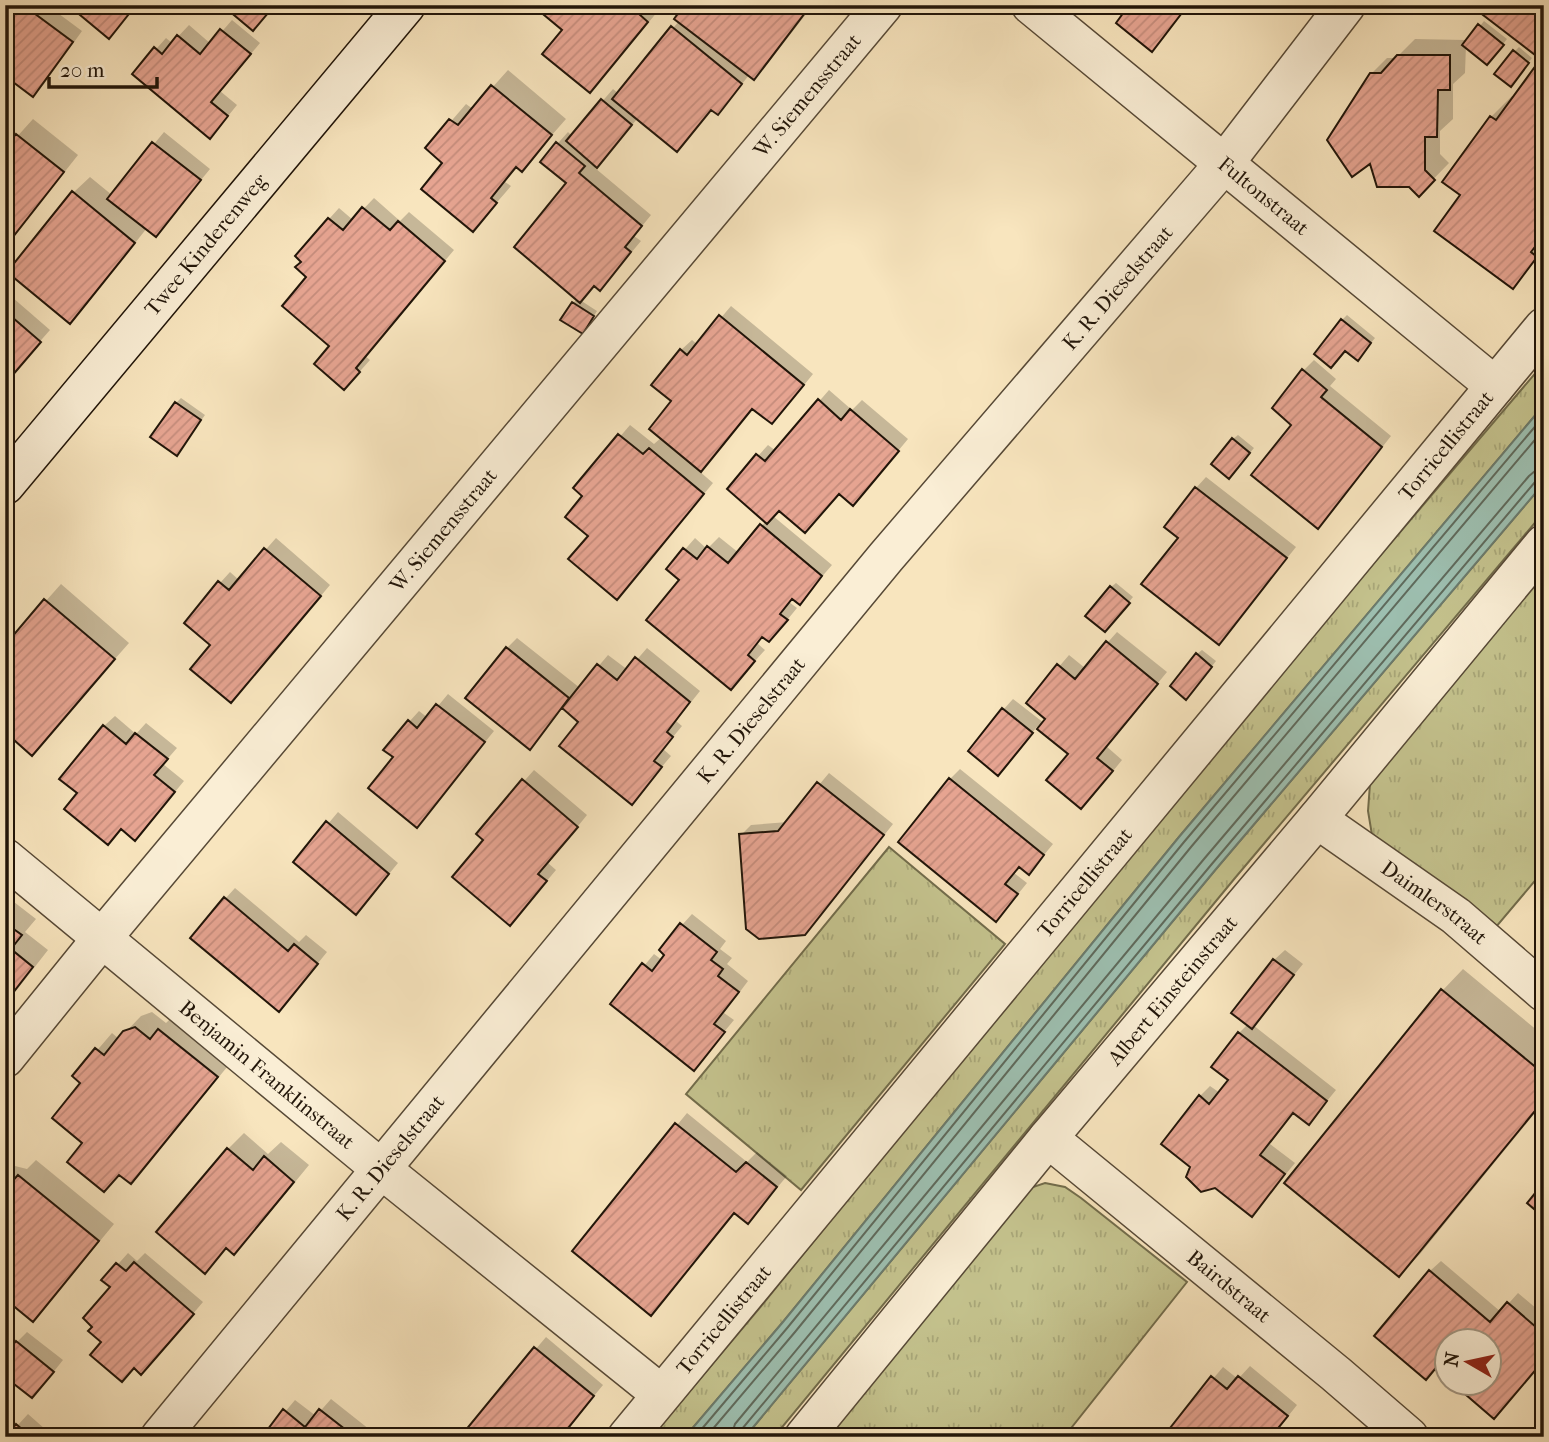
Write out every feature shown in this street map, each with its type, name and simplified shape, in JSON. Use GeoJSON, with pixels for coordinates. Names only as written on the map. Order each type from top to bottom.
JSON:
{"type":"FeatureCollection","features":[{"type":"Feature","properties":{"kind":"street","name":"Twee Kinderenweg"},"geometry":{"type":"LineString","coordinates":[[5,485],[406,5]]}},
{"type":"Feature","properties":{"kind":"street","name":"W. Siemensstraat"},"geometry":{"type":"LineString","coordinates":[[5,1058],[103,937],[883,5]]}},
{"type":"Feature","properties":{"kind":"street","name":"Fultonstraat"},"geometry":{"type":"LineString","coordinates":[[1031,5],[1495,386]]}},
{"type":"Feature","properties":{"kind":"street","name":"K. R. Dieselstraat"},"geometry":{"type":"LineString","coordinates":[[160,1437],[886,557],[1223,165],[1346,5]]}},
{"type":"Feature","properties":{"kind":"street","name":"Torricellistraat"},"geometry":{"type":"LineString","coordinates":[[626,1437],[1544,327]]}},
{"type":"Feature","properties":{"kind":"street","name":"Albert Einsteinstraat"},"geometry":{"type":"LineString","coordinates":[[804,1437],[1048,1138],[1544,544]]}},
{"type":"Feature","properties":{"kind":"street","name":"Daimlerstraat"},"geometry":{"type":"LineString","coordinates":[[1317,819],[1457,916],[1544,992]]}},
{"type":"Feature","properties":{"kind":"street","name":"Benjamin Franklinstraat"},"geometry":{"type":"LineString","coordinates":[[5,858],[380,1168],[661,1394]]}},
{"type":"Feature","properties":{"kind":"street","name":"Bairdstraat"},"geometry":{"type":"LineString","coordinates":[[1048,1138],[1306,1348],[1409,1437]]}},
{"type":"Feature","properties":{"kind":"green space"},"geometry":{"type":"Polygon","coordinates":[[[1544,363],[1544,405],[1179,837],[783,1322],[685,1437],[651,1437],[762,1305],[1156,819],[1544,363]]]}},
{"type":"Feature","properties":{"kind":"green space"},"geometry":{"type":"Polygon","coordinates":[[[1544,483],[1544,512],[1235,878],[774,1437],[745,1437],[1216,869],[1544,483]]]}},
{"type":"Feature","properties":{"kind":"green space"},"geometry":{"type":"Polygon","coordinates":[[[1544,572],[1544,870],[1496,927],[1372,835],[1368,811],[1370,784],[1544,572]]]}},
{"type":"Feature","properties":{"kind":"green space"},"geometry":{"type":"Polygon","coordinates":[[[889,847],[1005,944],[801,1190],[686,1094],[889,847]]]}},
{"type":"Feature","properties":{"kind":"green space"},"geometry":{"type":"Polygon","coordinates":[[[1045,1183],[1065,1187],[1081,1198],[1187,1282],[1064,1437],[821,1437],[1027,1189],[1045,1183]]]}},
{"type":"Feature","properties":{"kind":"water"},"geometry":{"type":"Polygon","coordinates":[[[1544,405],[1544,483],[1216,869],[745,1437],[685,1437],[783,1322],[1179,837],[1544,405]]]}},
{"type":"Feature","properties":{"kind":"building"},"geometry":{"type":"Polygon","coordinates":[[[5,5],[23,5],[73,42],[33,97],[5,76],[5,56],[8,52],[5,50],[5,5]]]}},
{"type":"Feature","properties":{"kind":"building"},"geometry":{"type":"Polygon","coordinates":[[[68,5],[136,5],[109,39],[68,5]]]}},
{"type":"Feature","properties":{"kind":"building"},"geometry":{"type":"Polygon","coordinates":[[[222,5],[286,5],[280,12],[273,7],[253,31],[222,5]]]}},
{"type":"Feature","properties":{"kind":"building"},"geometry":{"type":"Polygon","coordinates":[[[532,5],[629,5],[648,22],[590,93],[542,54],[562,30],[532,5]]]}},
{"type":"Feature","properties":{"kind":"building"},"geometry":{"type":"Polygon","coordinates":[[[684,5],[811,5],[754,80],[674,19],[684,5]]]}},
{"type":"Feature","properties":{"kind":"building"},"geometry":{"type":"Polygon","coordinates":[[[1129,5],[1188,5],[1152,52],[1116,23],[1129,5]]]}},
{"type":"Feature","properties":{"kind":"building"},"geometry":{"type":"Polygon","coordinates":[[[1470,5],[1544,5],[1544,51],[1539,58],[1470,5]]]}},
{"type":"Feature","properties":{"kind":"building"},"geometry":{"type":"Polygon","coordinates":[[[1478,24],[1504,45],[1487,65],[1462,45],[1478,24]]]}},
{"type":"Feature","properties":{"kind":"building"},"geometry":{"type":"Polygon","coordinates":[[[671,26],[742,84],[718,115],[711,110],[677,152],[612,99],[671,26]]]}},
{"type":"Feature","properties":{"kind":"building"},"geometry":{"type":"Polygon","coordinates":[[[220,29],[251,54],[211,102],[228,116],[210,139],[132,74],[154,47],[162,54],[177,35],[200,54],[220,29]]]}},
{"type":"Feature","properties":{"kind":"building"},"geometry":{"type":"Polygon","coordinates":[[[1513,50],[1529,63],[1511,87],[1494,74],[1513,50]]]}},
{"type":"Feature","properties":{"kind":"building"},"geometry":{"type":"Polygon","coordinates":[[[1397,55],[1450,55],[1450,90],[1438,90],[1437,137],[1425,137],[1425,170],[1435,180],[1419,197],[1409,187],[1377,187],[1370,164],[1352,177],[1327,140],[1370,73],[1381,73],[1397,55]]]}},
{"type":"Feature","properties":{"kind":"building"},"geometry":{"type":"Polygon","coordinates":[[[1534,68],[1544,76],[1544,164],[1541,168],[1544,170],[1544,235],[1531,252],[1537,257],[1513,289],[1434,231],[1460,195],[1442,182],[1490,116],[1496,120],[1534,68]]]}},
{"type":"Feature","properties":{"kind":"building"},"geometry":{"type":"Polygon","coordinates":[[[491,85],[552,135],[522,172],[516,167],[491,198],[497,203],[473,232],[421,189],[442,163],[425,148],[449,119],[458,125],[491,85]]]}},
{"type":"Feature","properties":{"kind":"building"},"geometry":{"type":"Polygon","coordinates":[[[601,99],[632,125],[597,168],[566,141],[601,99]]]}},
{"type":"Feature","properties":{"kind":"building"},"geometry":{"type":"Polygon","coordinates":[[[16,134],[64,172],[5,247],[5,148],[16,134]]]}},
{"type":"Feature","properties":{"kind":"building"},"geometry":{"type":"Polygon","coordinates":[[[152,142],[201,180],[156,237],[107,199],[152,142]]]}},
{"type":"Feature","properties":{"kind":"building"},"geometry":{"type":"Polygon","coordinates":[[[556,142],[585,166],[579,173],[642,226],[625,247],[631,252],[600,291],[594,286],[580,303],[514,247],[566,183],[540,162],[556,142]]]}},
{"type":"Feature","properties":{"kind":"building"},"geometry":{"type":"Polygon","coordinates":[[[72,191],[135,243],[70,324],[7,272],[72,191]]]}},
{"type":"Feature","properties":{"kind":"building"},"geometry":{"type":"Polygon","coordinates":[[[362,207],[390,230],[398,221],[445,261],[356,368],[360,372],[344,390],[314,364],[329,346],[282,306],[306,277],[295,267],[301,262],[295,256],[328,218],[343,230],[362,207]]]}},
{"type":"Feature","properties":{"kind":"building"},"geometry":{"type":"Polygon","coordinates":[[[572,302],[594,316],[583,334],[560,320],[572,302]]]}},
{"type":"Feature","properties":{"kind":"building"},"geometry":{"type":"Polygon","coordinates":[[[5,311],[41,342],[5,384],[5,311]]]}},
{"type":"Feature","properties":{"kind":"building"},"geometry":{"type":"Polygon","coordinates":[[[719,315],[804,385],[772,424],[752,409],[701,472],[649,429],[671,401],[651,385],[680,349],[687,355],[719,315]]]}},
{"type":"Feature","properties":{"kind":"building"},"geometry":{"type":"Polygon","coordinates":[[[1341,319],[1371,343],[1358,361],[1345,351],[1331,368],[1314,354],[1341,319]]]}},
{"type":"Feature","properties":{"kind":"building"},"geometry":{"type":"Polygon","coordinates":[[[1302,369],[1327,390],[1321,397],[1382,447],[1318,529],[1251,475],[1291,425],[1272,408],[1302,369]]]}},
{"type":"Feature","properties":{"kind":"building"},"geometry":{"type":"Polygon","coordinates":[[[818,399],[841,420],[850,409],[899,451],[853,506],[839,494],[805,533],[779,511],[767,524],[727,489],[756,454],[765,461],[818,399]]]}},
{"type":"Feature","properties":{"kind":"building"},"geometry":{"type":"Polygon","coordinates":[[[175,402],[201,420],[177,456],[150,437],[175,402]]]}},
{"type":"Feature","properties":{"kind":"building"},"geometry":{"type":"Polygon","coordinates":[[[618,434],[643,454],[649,448],[704,494],[617,600],[568,559],[588,536],[565,517],[582,496],[573,488],[618,434]]]}},
{"type":"Feature","properties":{"kind":"building"},"geometry":{"type":"Polygon","coordinates":[[[1232,438],[1250,453],[1229,479],[1211,464],[1232,438]]]}},
{"type":"Feature","properties":{"kind":"building"},"geometry":{"type":"Polygon","coordinates":[[[1195,487],[1287,558],[1219,645],[1141,584],[1178,538],[1164,527],[1195,487]]]}},
{"type":"Feature","properties":{"kind":"building"},"geometry":{"type":"Polygon","coordinates":[[[760,524],[822,576],[800,605],[792,599],[780,614],[788,620],[769,642],[762,637],[748,655],[755,661],[731,690],[646,620],[679,580],[666,569],[683,548],[697,559],[707,546],[728,563],[760,524]]]}},
{"type":"Feature","properties":{"kind":"building"},"geometry":{"type":"Polygon","coordinates":[[[264,548],[321,596],[231,703],[190,669],[210,645],[184,623],[218,581],[229,590],[264,548]]]}},
{"type":"Feature","properties":{"kind":"building"},"geometry":{"type":"Polygon","coordinates":[[[1110,586],[1130,603],[1105,632],[1085,616],[1110,586]]]}},
{"type":"Feature","properties":{"kind":"building"},"geometry":{"type":"Polygon","coordinates":[[[44,599],[115,659],[32,756],[5,732],[5,645],[44,599]]]}},
{"type":"Feature","properties":{"kind":"building"},"geometry":{"type":"Polygon","coordinates":[[[1106,641],[1158,684],[1097,758],[1113,771],[1081,809],[1046,780],[1068,754],[1037,729],[1045,719],[1026,703],[1057,664],[1075,679],[1106,641]]]}},
{"type":"Feature","properties":{"kind":"building"},"geometry":{"type":"Polygon","coordinates":[[[506,647],[569,698],[530,750],[465,698],[506,647]]]}},
{"type":"Feature","properties":{"kind":"building"},"geometry":{"type":"Polygon","coordinates":[[[1196,653],[1212,667],[1186,700],[1170,686],[1196,653]]]}},
{"type":"Feature","properties":{"kind":"building"},"geometry":{"type":"Polygon","coordinates":[[[635,657],[690,702],[667,732],[673,737],[654,761],[662,767],[632,805],[559,746],[578,722],[562,708],[597,664],[617,680],[635,657]]]}},
{"type":"Feature","properties":{"kind":"building"},"geometry":{"type":"Polygon","coordinates":[[[436,704],[485,742],[417,828],[368,788],[393,757],[383,750],[408,720],[417,728],[436,704]]]}},
{"type":"Feature","properties":{"kind":"building"},"geometry":{"type":"Polygon","coordinates":[[[1002,708],[1033,733],[998,776],[968,751],[1002,708]]]}},
{"type":"Feature","properties":{"kind":"building"},"geometry":{"type":"Polygon","coordinates":[[[103,725],[126,744],[135,733],[168,759],[154,775],[175,792],[135,841],[121,829],[108,845],[64,809],[77,793],[59,779],[103,725]]]}},
{"type":"Feature","properties":{"kind":"building"},"geometry":{"type":"Polygon","coordinates":[[[949,778],[1044,855],[1029,875],[1019,867],[1005,884],[1018,894],[996,922],[898,842],[949,778]]]}},
{"type":"Feature","properties":{"kind":"building"},"geometry":{"type":"Polygon","coordinates":[[[522,779],[578,827],[538,874],[547,881],[510,926],[452,877],[483,840],[476,834],[522,779]]]}},
{"type":"Feature","properties":{"kind":"building"},"geometry":{"type":"Polygon","coordinates":[[[817,782],[884,835],[805,935],[759,939],[746,929],[739,834],[778,831],[817,782]]]}},
{"type":"Feature","properties":{"kind":"building"},"geometry":{"type":"Polygon","coordinates":[[[326,821],[389,874],[356,915],[293,862],[326,821]]]}},
{"type":"Feature","properties":{"kind":"building"},"geometry":{"type":"Polygon","coordinates":[[[224,897],[288,951],[294,944],[318,964],[279,1012],[190,938],[224,897]]]}},
{"type":"Feature","properties":{"kind":"building"},"geometry":{"type":"Polygon","coordinates":[[[5,923],[22,935],[11,949],[33,967],[5,1003],[5,923]]]}},
{"type":"Feature","properties":{"kind":"building"},"geometry":{"type":"Polygon","coordinates":[[[680,923],[717,952],[711,960],[723,969],[718,976],[739,992],[714,1024],[725,1032],[694,1071],[610,1004],[642,963],[652,971],[664,955],[659,950],[680,923]]]}},
{"type":"Feature","properties":{"kind":"building"},"geometry":{"type":"Polygon","coordinates":[[[1273,959],[1294,975],[1252,1029],[1231,1013],[1273,959]]]}},
{"type":"Feature","properties":{"kind":"building"},"geometry":{"type":"Polygon","coordinates":[[[1441,989],[1544,1074],[1544,1100],[1399,1277],[1284,1183],[1441,989]]]}},
{"type":"Feature","properties":{"kind":"building"},"geometry":{"type":"Polygon","coordinates":[[[135,1027],[150,1039],[158,1029],[218,1077],[131,1184],[119,1175],[104,1192],[67,1162],[82,1143],[52,1118],[80,1083],[72,1076],[95,1048],[104,1055],[123,1031],[135,1027]]]}},
{"type":"Feature","properties":{"kind":"building"},"geometry":{"type":"Polygon","coordinates":[[[1238,1032],[1327,1101],[1309,1125],[1293,1113],[1260,1155],[1285,1174],[1252,1217],[1215,1188],[1201,1192],[1186,1177],[1190,1167],[1161,1144],[1199,1095],[1209,1104],[1228,1080],[1211,1067],[1238,1032]]]}},
{"type":"Feature","properties":{"kind":"building"},"geometry":{"type":"Polygon","coordinates":[[[675,1123],[736,1172],[746,1162],[777,1187],[748,1224],[734,1213],[651,1316],[572,1251],[675,1123]]]}},
{"type":"Feature","properties":{"kind":"building"},"geometry":{"type":"Polygon","coordinates":[[[227,1148],[253,1170],[264,1156],[294,1182],[234,1255],[226,1248],[205,1274],[156,1232],[227,1148]]]}},
{"type":"Feature","properties":{"kind":"building"},"geometry":{"type":"Polygon","coordinates":[[[18,1175],[99,1241],[33,1322],[5,1299],[5,1183],[10,1184],[18,1175]]]}},
{"type":"Feature","properties":{"kind":"building"},"geometry":{"type":"Polygon","coordinates":[[[1544,1182],[1544,1225],[1538,1219],[1541,1215],[1527,1203],[1544,1182]]]}},
{"type":"Feature","properties":{"kind":"building"},"geometry":{"type":"Polygon","coordinates":[[[134,1262],[194,1314],[141,1375],[134,1368],[122,1382],[90,1355],[101,1342],[88,1331],[92,1327],[83,1318],[110,1287],[101,1280],[116,1263],[126,1271],[134,1262]]]}},
{"type":"Feature","properties":{"kind":"building"},"geometry":{"type":"Polygon","coordinates":[[[1429,1270],[1490,1322],[1507,1302],[1544,1334],[1544,1360],[1494,1419],[1467,1396],[1504,1396],[1504,1326],[1434,1326],[1434,1370],[1426,1380],[1374,1336],[1429,1270]]]}},
{"type":"Feature","properties":{"kind":"building"},"geometry":{"type":"Polygon","coordinates":[[[16,1341],[54,1372],[32,1398],[5,1377],[5,1355],[16,1341]]]}},
{"type":"Feature","properties":{"kind":"building"},"geometry":{"type":"Polygon","coordinates":[[[534,1347],[594,1396],[561,1437],[460,1437],[534,1347]]]}},
{"type":"Feature","properties":{"kind":"building"},"geometry":{"type":"Polygon","coordinates":[[[1211,1376],[1227,1389],[1238,1376],[1288,1416],[1271,1437],[1163,1437],[1211,1376]]]}},
{"type":"Feature","properties":{"kind":"building"},"geometry":{"type":"Polygon","coordinates":[[[283,1409],[305,1427],[319,1409],[355,1437],[262,1437],[283,1409]]]}},
{"type":"Feature","properties":{"kind":"building"},"geometry":{"type":"Polygon","coordinates":[[[16,1424],[31,1437],[5,1437],[16,1424]]]}}]}
